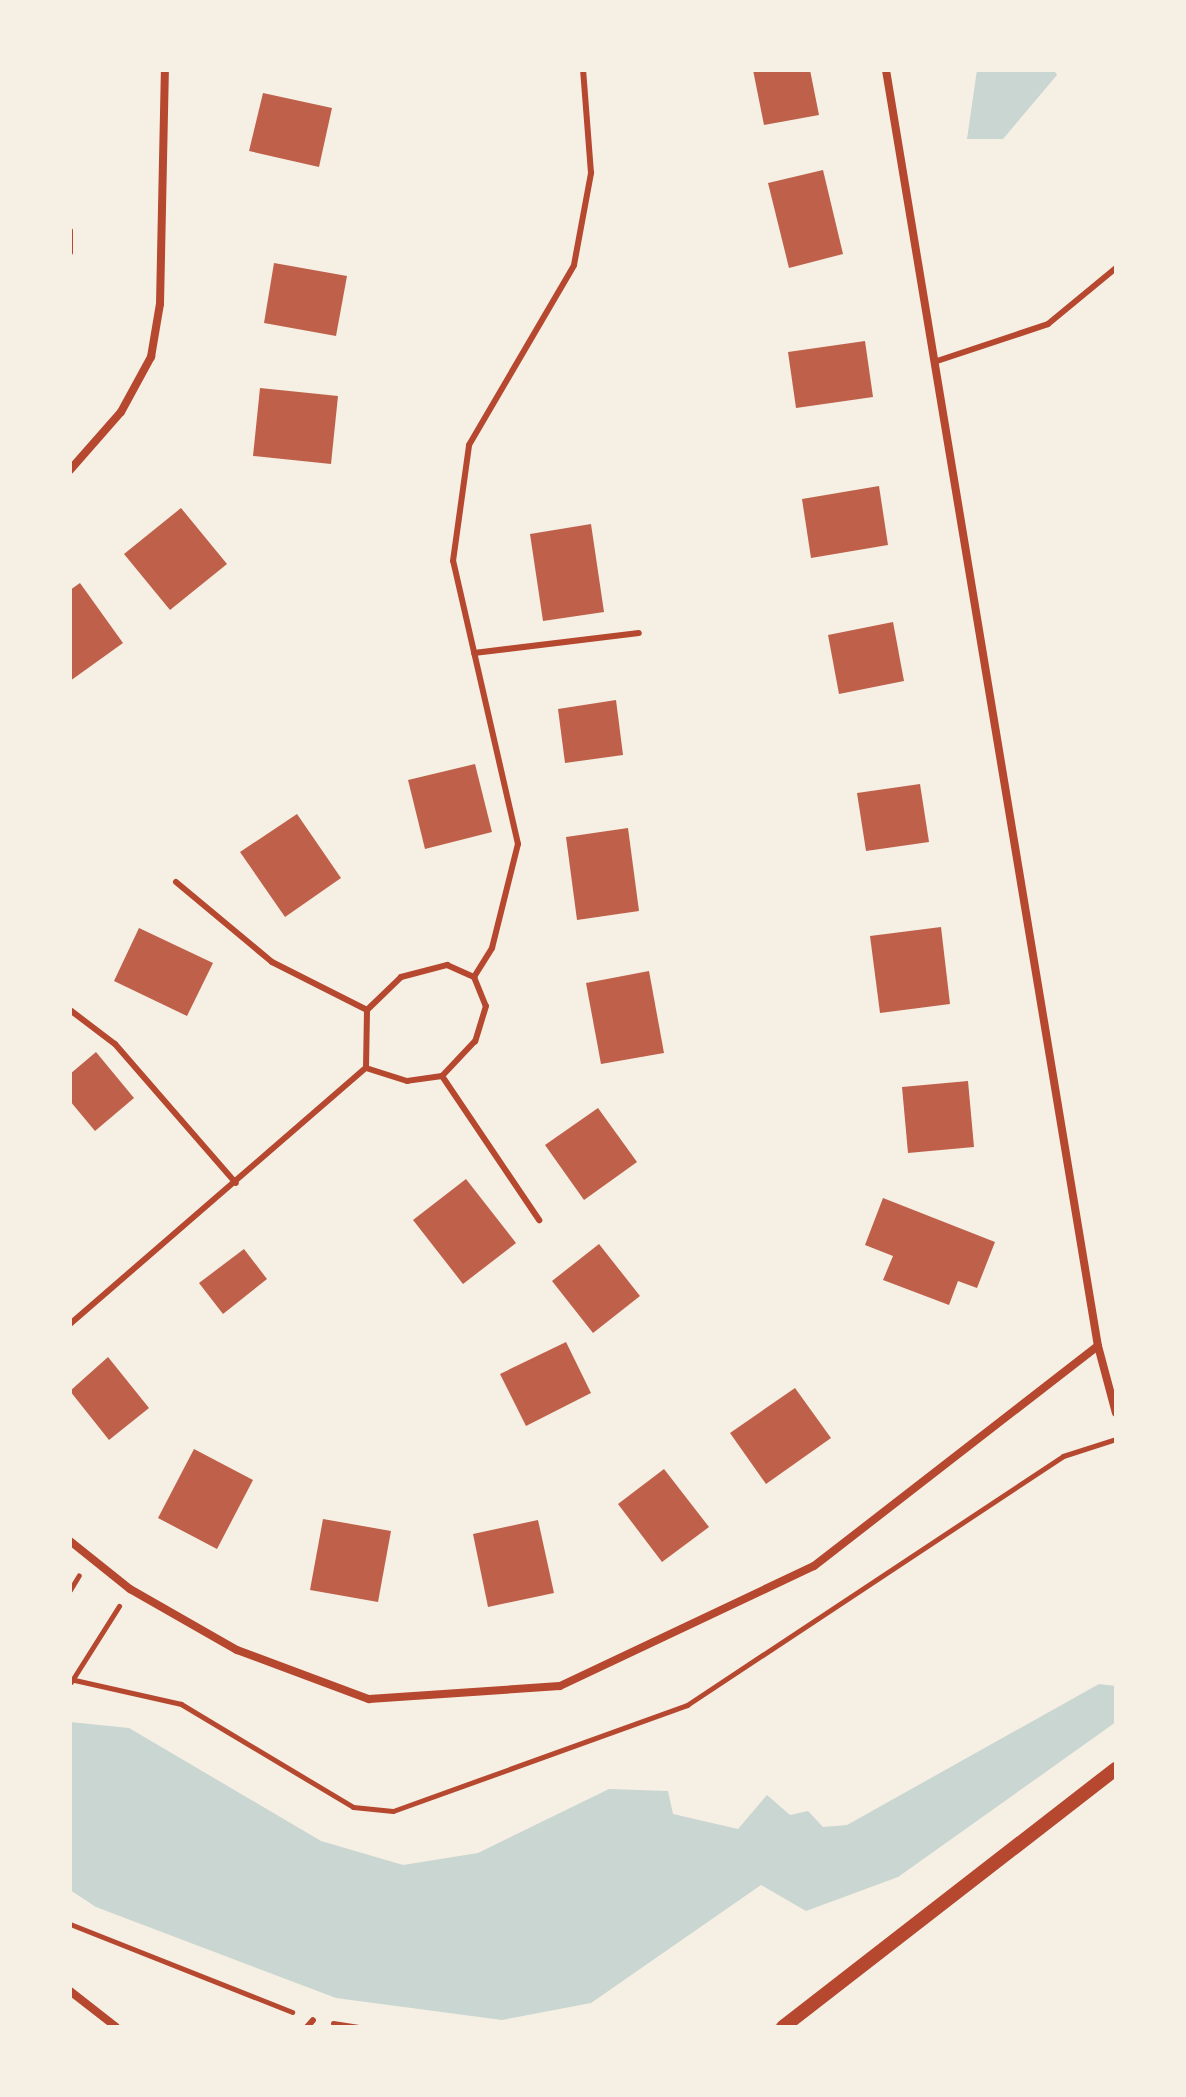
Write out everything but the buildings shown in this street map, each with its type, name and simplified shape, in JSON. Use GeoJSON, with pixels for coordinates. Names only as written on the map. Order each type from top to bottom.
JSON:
{"type":"FeatureCollection","features":[{"type":"Feature","properties":{"kind":"street"},"geometry":{"type":"LineString","coordinates":[[70,470],[121,412],[151,357],[160,304],[165,70]]}},
{"type":"Feature","properties":{"kind":"street"},"geometry":{"type":"LineString","coordinates":[[886,70],[1098,1346],[1116,1413]]}},
{"type":"Feature","properties":{"kind":"street"},"geometry":{"type":"LineString","coordinates":[[70,1541],[130,1589],[237,1650],[369,1699],[560,1686],[814,1566],[1098,1346]]}},
{"type":"Feature","properties":{"kind":"street"},"geometry":{"type":"LineString","coordinates":[[783,2027],[1116,1769]]}},
{"type":"Feature","properties":{"kind":"street"},"geometry":{"type":"LineString","coordinates":[[70,1991],[116,2027]]}},
{"type":"Feature","properties":{"kind":"lane"},"geometry":{"type":"LineString","coordinates":[[474,977],[492,948],[518,844],[453,561],[469,445],[574,265],[591,173],[583,70]]}},
{"type":"Feature","properties":{"kind":"lane"},"geometry":{"type":"LineString","coordinates":[[934,362],[1048,324],[1116,268]]}},
{"type":"Feature","properties":{"kind":"lane"},"geometry":{"type":"LineString","coordinates":[[474,653],[639,633]]}},
{"type":"Feature","properties":{"kind":"lane"},"geometry":{"type":"LineString","coordinates":[[176,882],[272,962],[367,1010]]}},
{"type":"Feature","properties":{"kind":"lane"},"geometry":{"type":"LineString","coordinates":[[70,1324],[366,1068],[367,1010],[401,977],[447,965],[474,977],[486,1006],[475,1041],[442,1076],[407,1081],[366,1068]]}},
{"type":"Feature","properties":{"kind":"lane"},"geometry":{"type":"LineString","coordinates":[[70,1010],[115,1044],[236,1183]]}},
{"type":"Feature","properties":{"kind":"lane"},"geometry":{"type":"LineString","coordinates":[[442,1076],[539,1220]]}},
{"type":"Feature","properties":{"kind":"lane"},"geometry":{"type":"LineString","coordinates":[[307,2027],[313,2020]]}},
{"type":"Feature","properties":{"kind":"path"},"geometry":{"type":"LineString","coordinates":[[70,230],[70,252]]}},
{"type":"Feature","properties":{"kind":"path"},"geometry":{"type":"LineString","coordinates":[[70,1682],[130,1589]]}},
{"type":"Feature","properties":{"kind":"path"},"geometry":{"type":"LineString","coordinates":[[70,1924],[313,2020],[359,2027]]}},
{"type":"Feature","properties":{"kind":"shaded area"},"geometry":{"type":"Polygon","coordinates":[[[977,70],[1054,70],[1057,75],[1003,139],[967,139],[977,70]]]}},
{"type":"Feature","properties":{"kind":"shaded area"},"geometry":{"type":"Polygon","coordinates":[[[1099,1684],[1116,1686],[1116,1722],[898,1877],[806,1911],[761,1885],[591,2003],[502,2020],[336,1998],[96,1907],[70,1890],[70,1722],[129,1728],[321,1841],[403,1865],[478,1853],[609,1789],[668,1791],[673,1814],[738,1829],[767,1795],[790,1815],[808,1811],[823,1827],[847,1825],[1099,1684]]]}}]}
